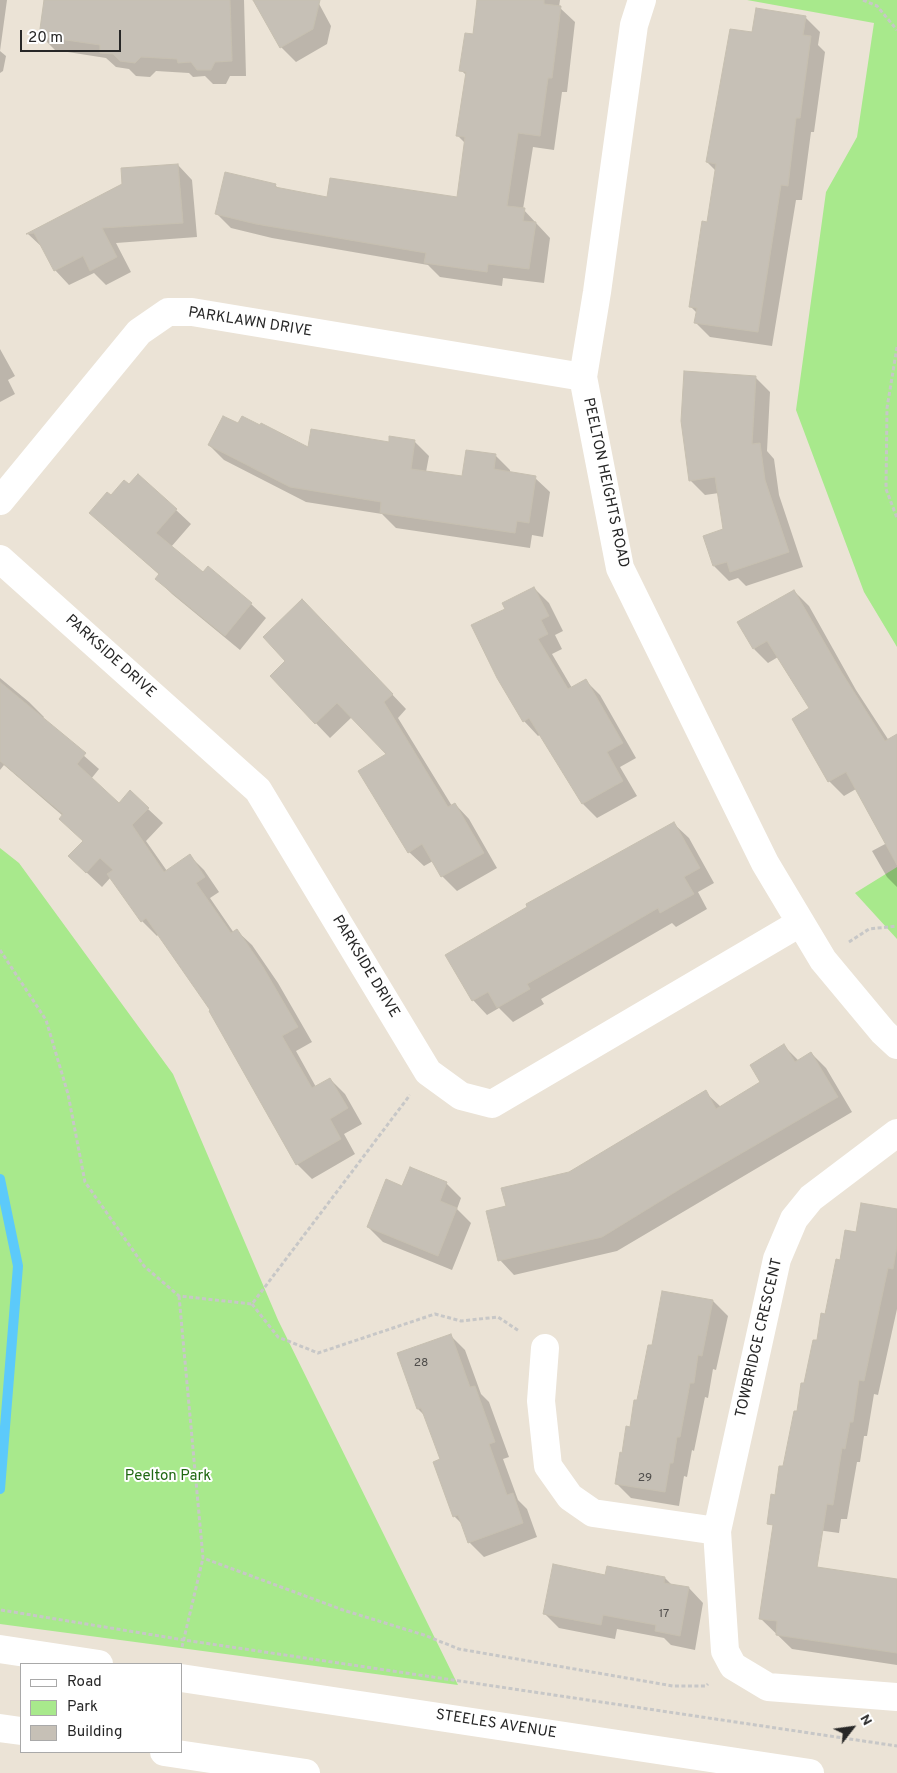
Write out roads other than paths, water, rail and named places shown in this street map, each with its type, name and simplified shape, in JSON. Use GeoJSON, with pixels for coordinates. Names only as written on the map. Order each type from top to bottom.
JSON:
{"type":"FeatureCollection","features":[{"type":"Feature","properties":{"kind":"street","name":"PEELTON HEIGHTS ROAD"},"geometry":{"type":"LineString","coordinates":[[642,0],[634,26],[597,292],[582,377],[620,568],[765,863],[823,960],[883,1032],[897,1045]]}},
{"type":"Feature","properties":{"kind":"street","name":"PARKLAWN DRIVE"},"geometry":{"type":"LineString","coordinates":[[0,501],[139,332],[168,312],[192,312],[582,377]]}},
{"type":"Feature","properties":{"kind":"street","name":"PARKSIDE DRIVE"},"geometry":{"type":"LineString","coordinates":[[0,559],[258,790],[428,1072],[461,1096],[492,1104],[800,923]]}},
{"type":"Feature","properties":{"kind":"street","name":"TOWBRIDGE CRESCENT"},"geometry":{"type":"LineString","coordinates":[[897,1133],[811,1198],[794,1219],[777,1258],[717,1531],[725,1651],[733,1666],[768,1687],[897,1697]]}},
{"type":"Feature","properties":{"kind":"street"},"geometry":{"type":"LineString","coordinates":[[544,1348],[541,1402],[548,1466],[570,1497],[593,1513],[717,1531]]}},
{"type":"Feature","properties":{"kind":"street"},"geometry":{"type":"LineString","coordinates":[[0,1649],[92,1663]]}},
{"type":"Feature","properties":{"kind":"street","name":"STEELES AVENUE"},"geometry":{"type":"LineString","coordinates":[[182,1667],[810,1773]]}},
{"type":"Feature","properties":{"kind":"street"},"geometry":{"type":"LineString","coordinates":[[0,1728],[20,1731]]}},
{"type":"Feature","properties":{"kind":"street"},"geometry":{"type":"LineString","coordinates":[[171,1753],[306,1773]]}},
{"type":"Feature","properties":{"kind":"waterway"},"geometry":{"type":"LineString","coordinates":[[0,1179],[18,1266],[0,1489]]}},
{"type":"Feature","properties":{"kind":"park label","name":"Peelton Park"},"geometry":{"type":"Point","coordinates":[168,1477]}}]}
